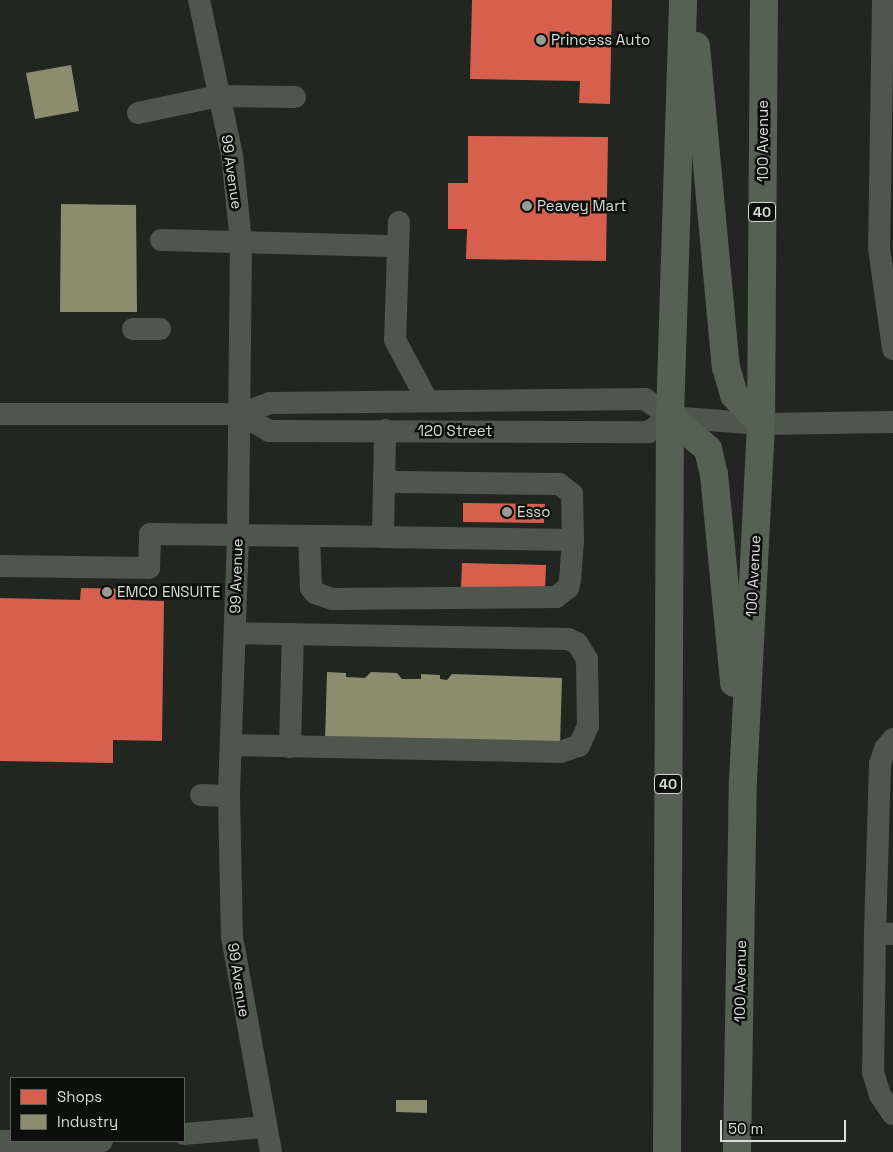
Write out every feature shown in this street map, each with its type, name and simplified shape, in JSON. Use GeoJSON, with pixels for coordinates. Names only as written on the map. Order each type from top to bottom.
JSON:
{"type":"FeatureCollection","features":[{"type":"Feature","properties":{"kind":"main road","name":"40"},"geometry":{"type":"LineString","coordinates":[[667,1152],[670,417],[683,0]]}},
{"type":"Feature","properties":{"kind":"main road"},"geometry":{"type":"LineString","coordinates":[[692,0],[726,367],[734,394],[761,424]]}},
{"type":"Feature","properties":{"kind":"main road","name":"100 Avenue"},"geometry":{"type":"LineString","coordinates":[[737,1152],[743,780],[761,424],[764,0]]}},
{"type":"Feature","properties":{"kind":"main road"},"geometry":{"type":"LineString","coordinates":[[670,417],[708,449],[714,474],[743,780]]}},
{"type":"Feature","properties":{"kind":"street","name":"99 Avenue"},"geometry":{"type":"LineString","coordinates":[[199,0],[232,156],[241,242],[238,536],[229,796],[232,937],[264,1127],[271,1152]]}},
{"type":"Feature","properties":{"kind":"street"},"geometry":{"type":"LineString","coordinates":[[884,0],[888,35],[879,248],[893,349]]}},
{"type":"Feature","properties":{"kind":"street"},"geometry":{"type":"LineString","coordinates":[[138,113],[219,96],[295,96]]}},
{"type":"Feature","properties":{"kind":"street"},"geometry":{"type":"LineString","coordinates":[[399,222],[395,340],[427,400]]}},
{"type":"Feature","properties":{"kind":"street"},"geometry":{"type":"LineString","coordinates":[[161,240],[398,246]]}},
{"type":"Feature","properties":{"kind":"street"},"geometry":{"type":"LineString","coordinates":[[133,329],[160,329]]}},
{"type":"Feature","properties":{"kind":"street","name":"120 Street"},"geometry":{"type":"LineString","coordinates":[[0,414],[240,414],[270,403],[646,399],[670,417],[648,432],[270,431],[240,414]]}},
{"type":"Feature","properties":{"kind":"street"},"geometry":{"type":"LineString","coordinates":[[670,417],[761,424],[893,422]]}},
{"type":"Feature","properties":{"kind":"street"},"geometry":{"type":"LineString","coordinates":[[382,537],[385,430]]}},
{"type":"Feature","properties":{"kind":"street"},"geometry":{"type":"LineString","coordinates":[[309,536],[311,588],[315,593],[332,599],[556,597],[568,588],[573,540],[572,494],[559,484],[384,482]]}},
{"type":"Feature","properties":{"kind":"street"},"geometry":{"type":"LineString","coordinates":[[0,566],[149,568],[150,534],[573,540]]}},
{"type":"Feature","properties":{"kind":"street"},"geometry":{"type":"LineString","coordinates":[[231,745],[560,752],[579,746],[588,726],[587,659],[577,643],[568,639],[234,633]]}},
{"type":"Feature","properties":{"kind":"street"},"geometry":{"type":"LineString","coordinates":[[290,747],[293,634]]}},
{"type":"Feature","properties":{"kind":"street"},"geometry":{"type":"LineString","coordinates":[[893,739],[885,749],[880,764],[886,830],[884,934],[873,1072],[880,1095],[893,1114]]}},
{"type":"Feature","properties":{"kind":"street"},"geometry":{"type":"LineString","coordinates":[[201,796],[229,796]]}},
{"type":"Feature","properties":{"kind":"street"},"geometry":{"type":"LineString","coordinates":[[185,1134],[264,1127]]}},
{"type":"Feature","properties":{"kind":"building: Shops","name":"Princess Auto"},"geometry":{"type":"Polygon","coordinates":[[[472,0],[612,0],[610,104],[579,103],[580,81],[470,79],[472,0]]]}},
{"type":"Feature","properties":{"kind":"building: Shops","name":"Peavey Mart"},"geometry":{"type":"Polygon","coordinates":[[[468,136],[608,137],[606,261],[466,259],[467,229],[448,229],[448,183],[468,183],[468,136]]]}},
{"type":"Feature","properties":{"kind":"building: Shops"},"geometry":{"type":"Polygon","coordinates":[[[463,503],[545,504],[544,523],[463,522],[463,503]]]}},
{"type":"Feature","properties":{"kind":"building: Shops"},"geometry":{"type":"Polygon","coordinates":[[[462,563],[546,565],[545,591],[461,589],[462,563]]]}},
{"type":"Feature","properties":{"kind":"building: Shops"},"geometry":{"type":"Polygon","coordinates":[[[81,588],[132,589],[132,600],[164,601],[162,741],[113,740],[113,763],[0,761],[0,598],[80,600],[81,588]]]}},
{"type":"Feature","properties":{"kind":"building: Industry"},"geometry":{"type":"Polygon","coordinates":[[[71,65],[79,111],[35,119],[26,73],[71,65]]]}},
{"type":"Feature","properties":{"kind":"building: Industry"},"geometry":{"type":"Polygon","coordinates":[[[61,204],[136,205],[137,312],[60,312],[61,204]]]}},
{"type":"Feature","properties":{"kind":"building: Industry"},"geometry":{"type":"Polygon","coordinates":[[[327,672],[346,673],[346,677],[365,678],[371,672],[397,673],[402,679],[421,679],[421,674],[440,675],[440,679],[447,680],[452,674],[562,678],[560,746],[325,741],[327,672]]]}},
{"type":"Feature","properties":{"kind":"building: Industry"},"geometry":{"type":"Polygon","coordinates":[[[396,1100],[427,1100],[427,1113],[396,1112],[396,1100]]]}},
{"type":"Feature","properties":{"kind":"place","name":"Princess Auto"},"geometry":{"type":"Point","coordinates":[541,40]}},
{"type":"Feature","properties":{"kind":"place","name":"Peavey Mart"},"geometry":{"type":"Point","coordinates":[527,206]}},
{"type":"Feature","properties":{"kind":"place","name":"Esso"},"geometry":{"type":"Point","coordinates":[507,512]}},
{"type":"Feature","properties":{"kind":"place","name":"EMCO ENSUITE"},"geometry":{"type":"Point","coordinates":[107,592]}}]}
